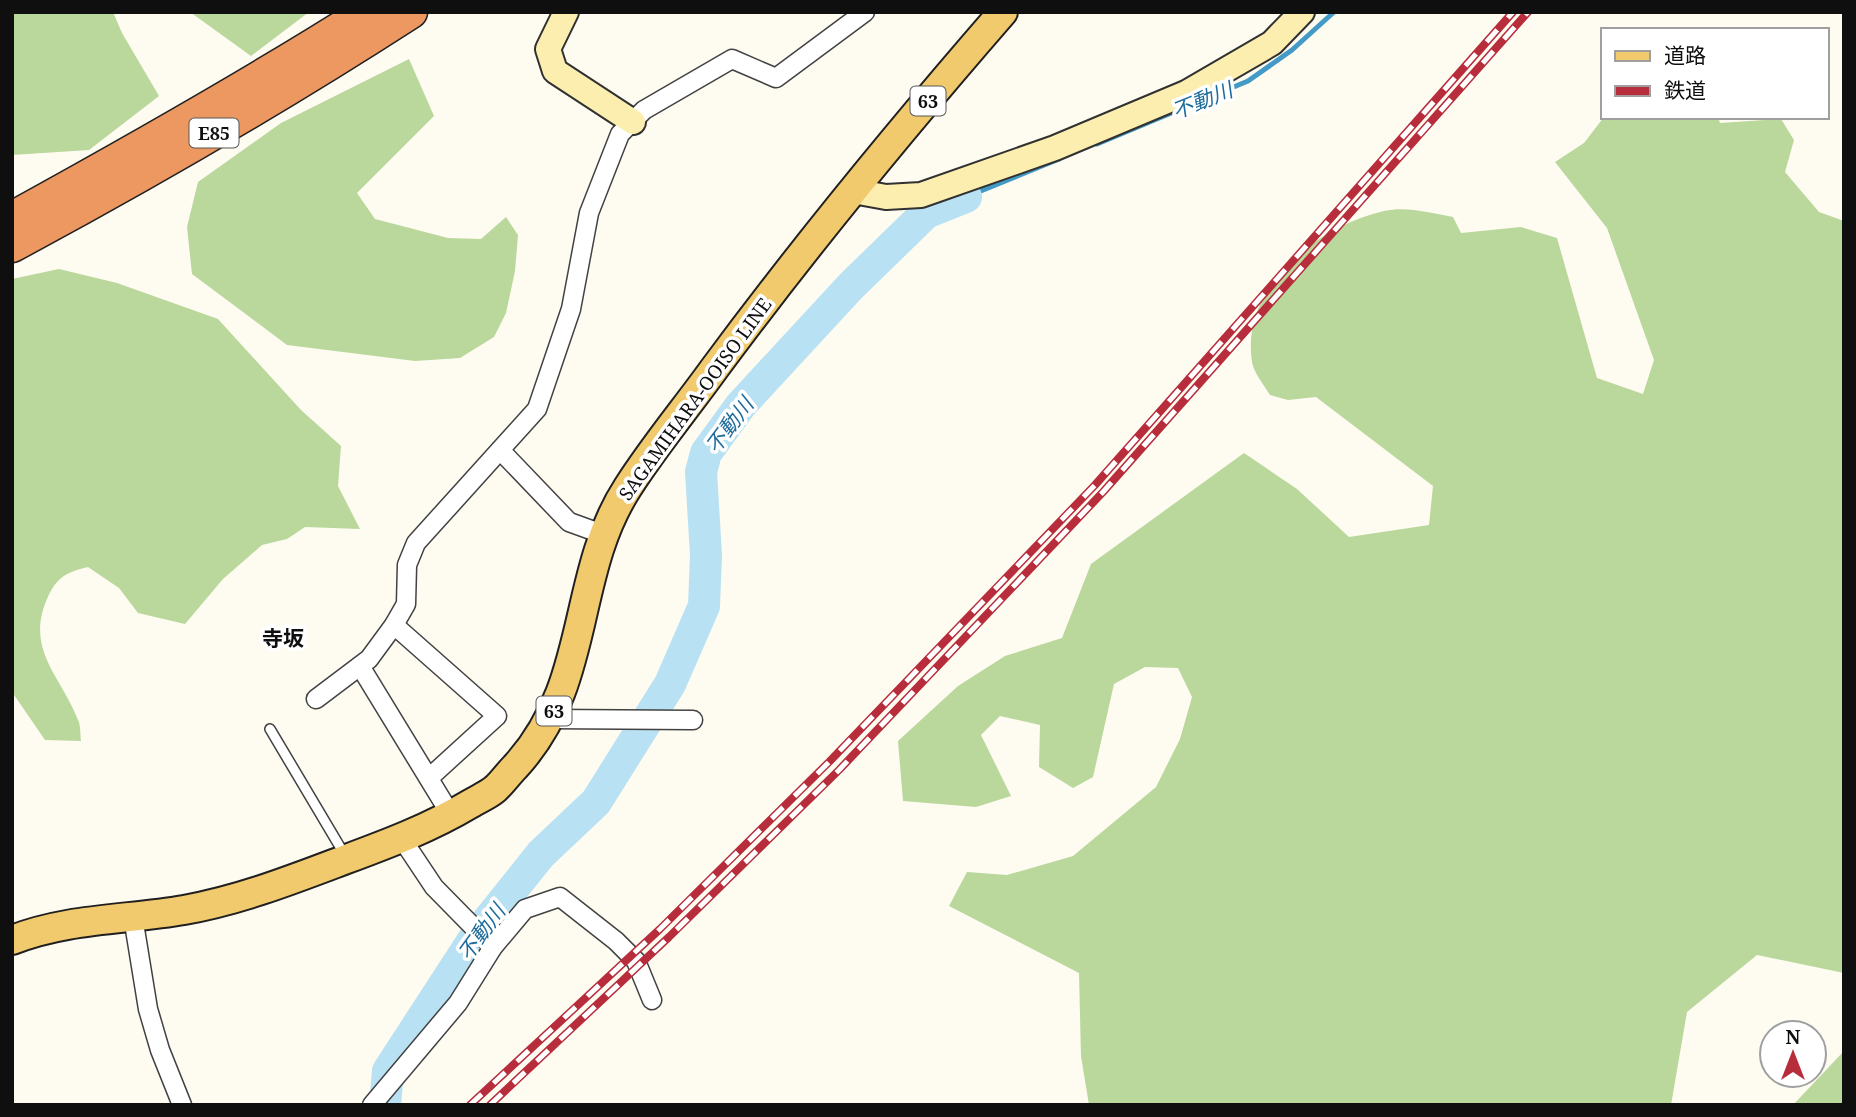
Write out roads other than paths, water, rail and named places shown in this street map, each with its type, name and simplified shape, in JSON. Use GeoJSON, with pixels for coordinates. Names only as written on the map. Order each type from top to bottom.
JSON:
{"type":"FeatureCollection","features":[{"type":"Feature","properties":{"kind":"highway","name":"E85"},"geometry":{"type":"LineString","coordinates":[[12,218],[305,51],[366,12]]}},
{"type":"Feature","properties":{"kind":"highway","name":"E85"},"geometry":{"type":"LineString","coordinates":[[12,246],[136,179],[321,70],[411,12]]}},
{"type":"Feature","properties":{"kind":"main road","name":"SAGAMIHARA-OOISO LINE"},"geometry":{"type":"LineString","coordinates":[[12,940],[34,931],[80,921],[185,910],[244,897],[402,839],[495,789],[527,754],[550,719],[567,677],[605,535],[626,489],[759,309],[853,191],[1003,12]]}},
{"type":"Feature","properties":{"kind":"street"},"geometry":{"type":"LineString","coordinates":[[566,12],[548,49],[555,71],[633,122]]}},
{"type":"Feature","properties":{"kind":"street"},"geometry":{"type":"LineString","coordinates":[[316,699],[369,659],[406,604],[407,565],[416,543],[537,409],[571,309],[589,214],[621,134],[644,110],[732,59],[776,78],[865,12]]}},
{"type":"Feature","properties":{"kind":"street"},"geometry":{"type":"LineString","coordinates":[[853,191],[886,197],[921,195],[1055,148],[1186,93],[1272,43],[1302,12]]}},
{"type":"Feature","properties":{"kind":"street"},"geometry":{"type":"LineString","coordinates":[[500,450],[569,522],[605,535]]}},
{"type":"Feature","properties":{"kind":"street"},"geometry":{"type":"LineString","coordinates":[[394,625],[497,716],[429,778]]}},
{"type":"Feature","properties":{"kind":"street"},"geometry":{"type":"LineString","coordinates":[[360,666],[451,815]]}},
{"type":"Feature","properties":{"kind":"street"},"geometry":{"type":"LineString","coordinates":[[550,719],[693,720]]}},
{"type":"Feature","properties":{"kind":"street"},"geometry":{"type":"LineString","coordinates":[[402,839],[434,887],[493,947]]}},
{"type":"Feature","properties":{"kind":"street"},"geometry":{"type":"LineString","coordinates":[[372,1105],[458,1003],[493,947],[525,909],[560,897],[617,941],[636,961],[652,1000]]}},
{"type":"Feature","properties":{"kind":"street"},"geometry":{"type":"LineString","coordinates":[[133,917],[148,1009],[160,1050],[182,1105]]}},
{"type":"Feature","properties":{"kind":"lane"},"geometry":{"type":"LineString","coordinates":[[270,729],[348,859]]}},
{"type":"Feature","properties":{"kind":"waterway","name":"不動川"},"geometry":{"type":"LineString","coordinates":[[1097,144],[1248,81],[1292,50],[1334,12]]}},
{"type":"Feature","properties":{"kind":"waterway","name":"不動川"},"geometry":{"type":"LineString","coordinates":[[966,197],[1059,159]]}},
{"type":"Feature","properties":{"kind":"waterway","name":"不動川"},"geometry":{"type":"LineString","coordinates":[[385,1105],[388,1071],[477,934],[541,854],[596,802],[670,684],[704,606],[706,555],[701,472],[706,453],[741,405],[851,286],[926,213],[966,197]]}},
{"type":"Feature","properties":{"kind":"railway"},"geometry":{"type":"LineString","coordinates":[[470,1105],[660,929],[829,762],[1095,485],[1513,12]]}},
{"type":"Feature","properties":{"kind":"railway"},"geometry":{"type":"LineString","coordinates":[[490,1105],[669,937],[839,770],[1103,492],[1528,12]]}},
{"type":"Feature","properties":{"kind":"district","name":"寺坂"},"geometry":{"type":"Point","coordinates":[283,638]}}]}
